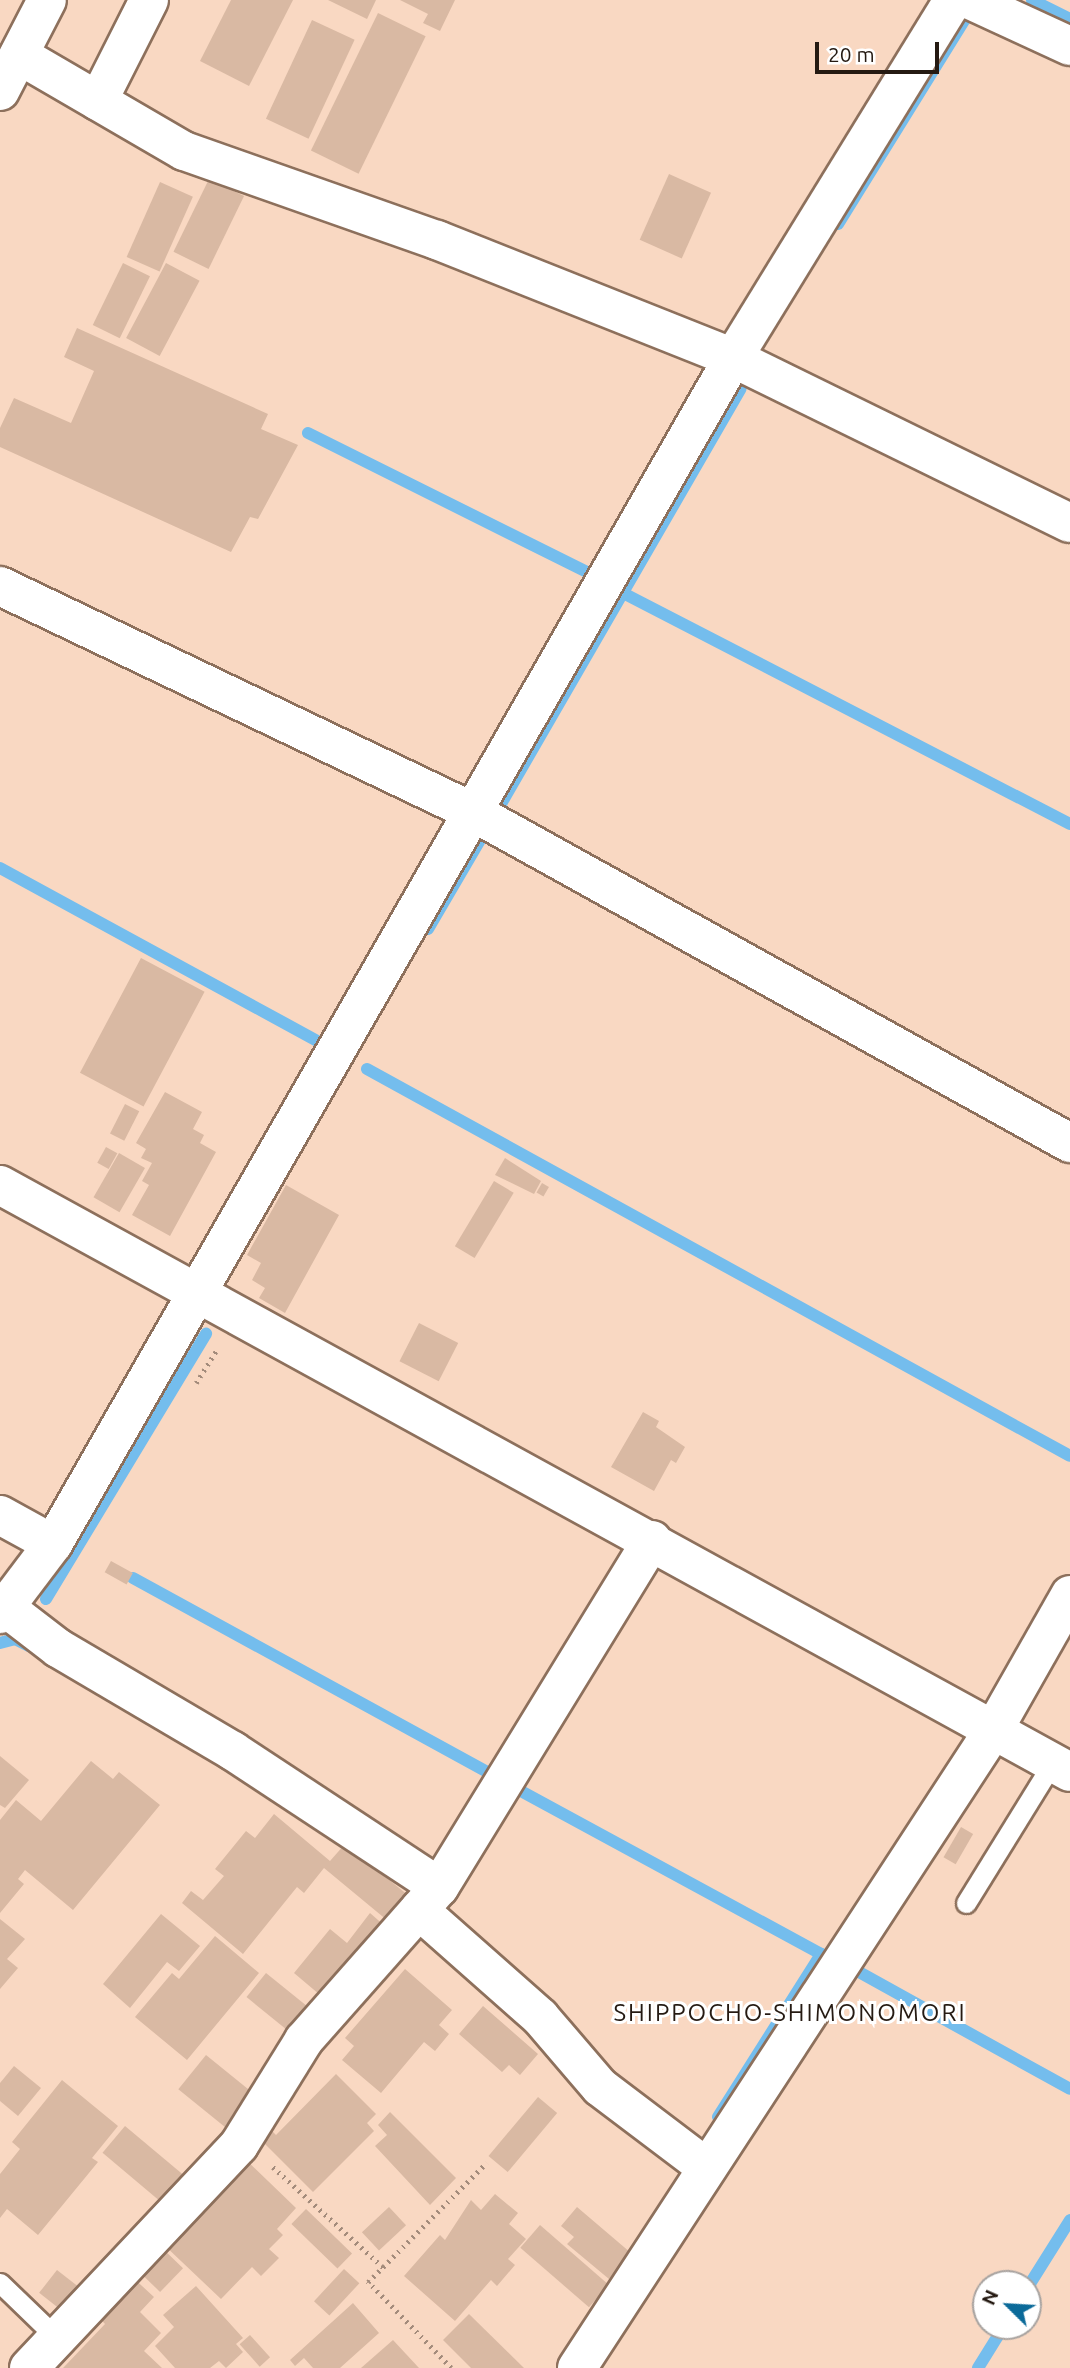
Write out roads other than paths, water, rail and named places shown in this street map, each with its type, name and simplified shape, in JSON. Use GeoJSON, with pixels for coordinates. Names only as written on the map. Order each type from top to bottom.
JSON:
{"type":"FeatureCollection","features":[{"type":"Feature","properties":{"kind":"street"},"geometry":{"type":"LineString","coordinates":[[0,92],[10,50],[47,0]]}},
{"type":"Feature","properties":{"kind":"street"},"geometry":{"type":"LineString","coordinates":[[98,101],[149,0]]}},
{"type":"Feature","properties":{"kind":"street"},"geometry":{"type":"LineString","coordinates":[[707,2168],[600,2087],[540,2017],[429,1898],[233,1751],[58,1647],[3,1611],[53,1544],[733,358],[953,0]]}},
{"type":"Feature","properties":{"kind":"street"},"geometry":{"type":"LineString","coordinates":[[970,0],[1070,46]]}},
{"type":"Feature","properties":{"kind":"street"},"geometry":{"type":"LineString","coordinates":[[10,50],[184,151],[437,240],[733,358],[1070,523]]}},
{"type":"Feature","properties":{"kind":"street"},"geometry":{"type":"LineString","coordinates":[[0,586],[471,811],[1070,1143]]}},
{"type":"Feature","properties":{"kind":"street"},"geometry":{"type":"LineString","coordinates":[[0,1185],[652,1540],[1061,1767]]}},
{"type":"Feature","properties":{"kind":"street"},"geometry":{"type":"LineString","coordinates":[[0,1515],[53,1544]]}},
{"type":"Feature","properties":{"kind":"street"},"geometry":{"type":"LineString","coordinates":[[29,2368],[242,2139],[304,2040],[429,1898],[652,1540]]}},
{"type":"Feature","properties":{"kind":"street"},"geometry":{"type":"LineString","coordinates":[[577,2368],[994,1729],[1070,1595]]}},
{"type":"Feature","properties":{"kind":"lane"},"geometry":{"type":"LineString","coordinates":[[966,1903],[1061,1767]]}},
{"type":"Feature","properties":{"kind":"lane"},"geometry":{"type":"LineString","coordinates":[[0,2283],[57,2338]]}},
{"type":"Feature","properties":{"kind":"waterway"},"geometry":{"type":"LineString","coordinates":[[1032,0],[1070,19]]}},
{"type":"Feature","properties":{"kind":"waterway"},"geometry":{"type":"LineString","coordinates":[[838,224],[970,11]]}},
{"type":"Feature","properties":{"kind":"waterway"},"geometry":{"type":"LineString","coordinates":[[498,809],[740,389]]}},
{"type":"Feature","properties":{"kind":"waterway"},"geometry":{"type":"LineString","coordinates":[[308,433],[587,572]]}},
{"type":"Feature","properties":{"kind":"waterway"},"geometry":{"type":"LineString","coordinates":[[623,593],[1070,824]]}},
{"type":"Feature","properties":{"kind":"waterway"},"geometry":{"type":"LineString","coordinates":[[428,929],[484,833]]}},
{"type":"Feature","properties":{"kind":"waterway"},"geometry":{"type":"LineString","coordinates":[[0,868],[321,1043]]}},
{"type":"Feature","properties":{"kind":"waterway"},"geometry":{"type":"LineString","coordinates":[[367,1069],[1070,1456]]}},
{"type":"Feature","properties":{"kind":"waterway"},"geometry":{"type":"LineString","coordinates":[[46,1599],[206,1334]]}},
{"type":"Feature","properties":{"kind":"waterway"},"geometry":{"type":"LineString","coordinates":[[133,1578],[500,1779]]}},
{"type":"Feature","properties":{"kind":"waterway"},"geometry":{"type":"LineString","coordinates":[[0,1643],[15,1639],[29,1646]]}},
{"type":"Feature","properties":{"kind":"waterway"},"geometry":{"type":"LineString","coordinates":[[519,1790],[826,1957]]}},
{"type":"Feature","properties":{"kind":"waterway"},"geometry":{"type":"LineString","coordinates":[[718,2117],[821,1954]]}},
{"type":"Feature","properties":{"kind":"waterway"},"geometry":{"type":"LineString","coordinates":[[859,1972],[1070,2089]]}},
{"type":"Feature","properties":{"kind":"waterway"},"geometry":{"type":"LineString","coordinates":[[1039,2270],[1070,2220]]}},
{"type":"Feature","properties":{"kind":"waterway"},"geometry":{"type":"LineString","coordinates":[[978,2368],[995,2340]]}},
{"type":"Feature","properties":{"kind":"district","name":"SHIPPOCHO-SHIMONOMORI"},"geometry":{"type":"Point","coordinates":[790,2013]}}]}
